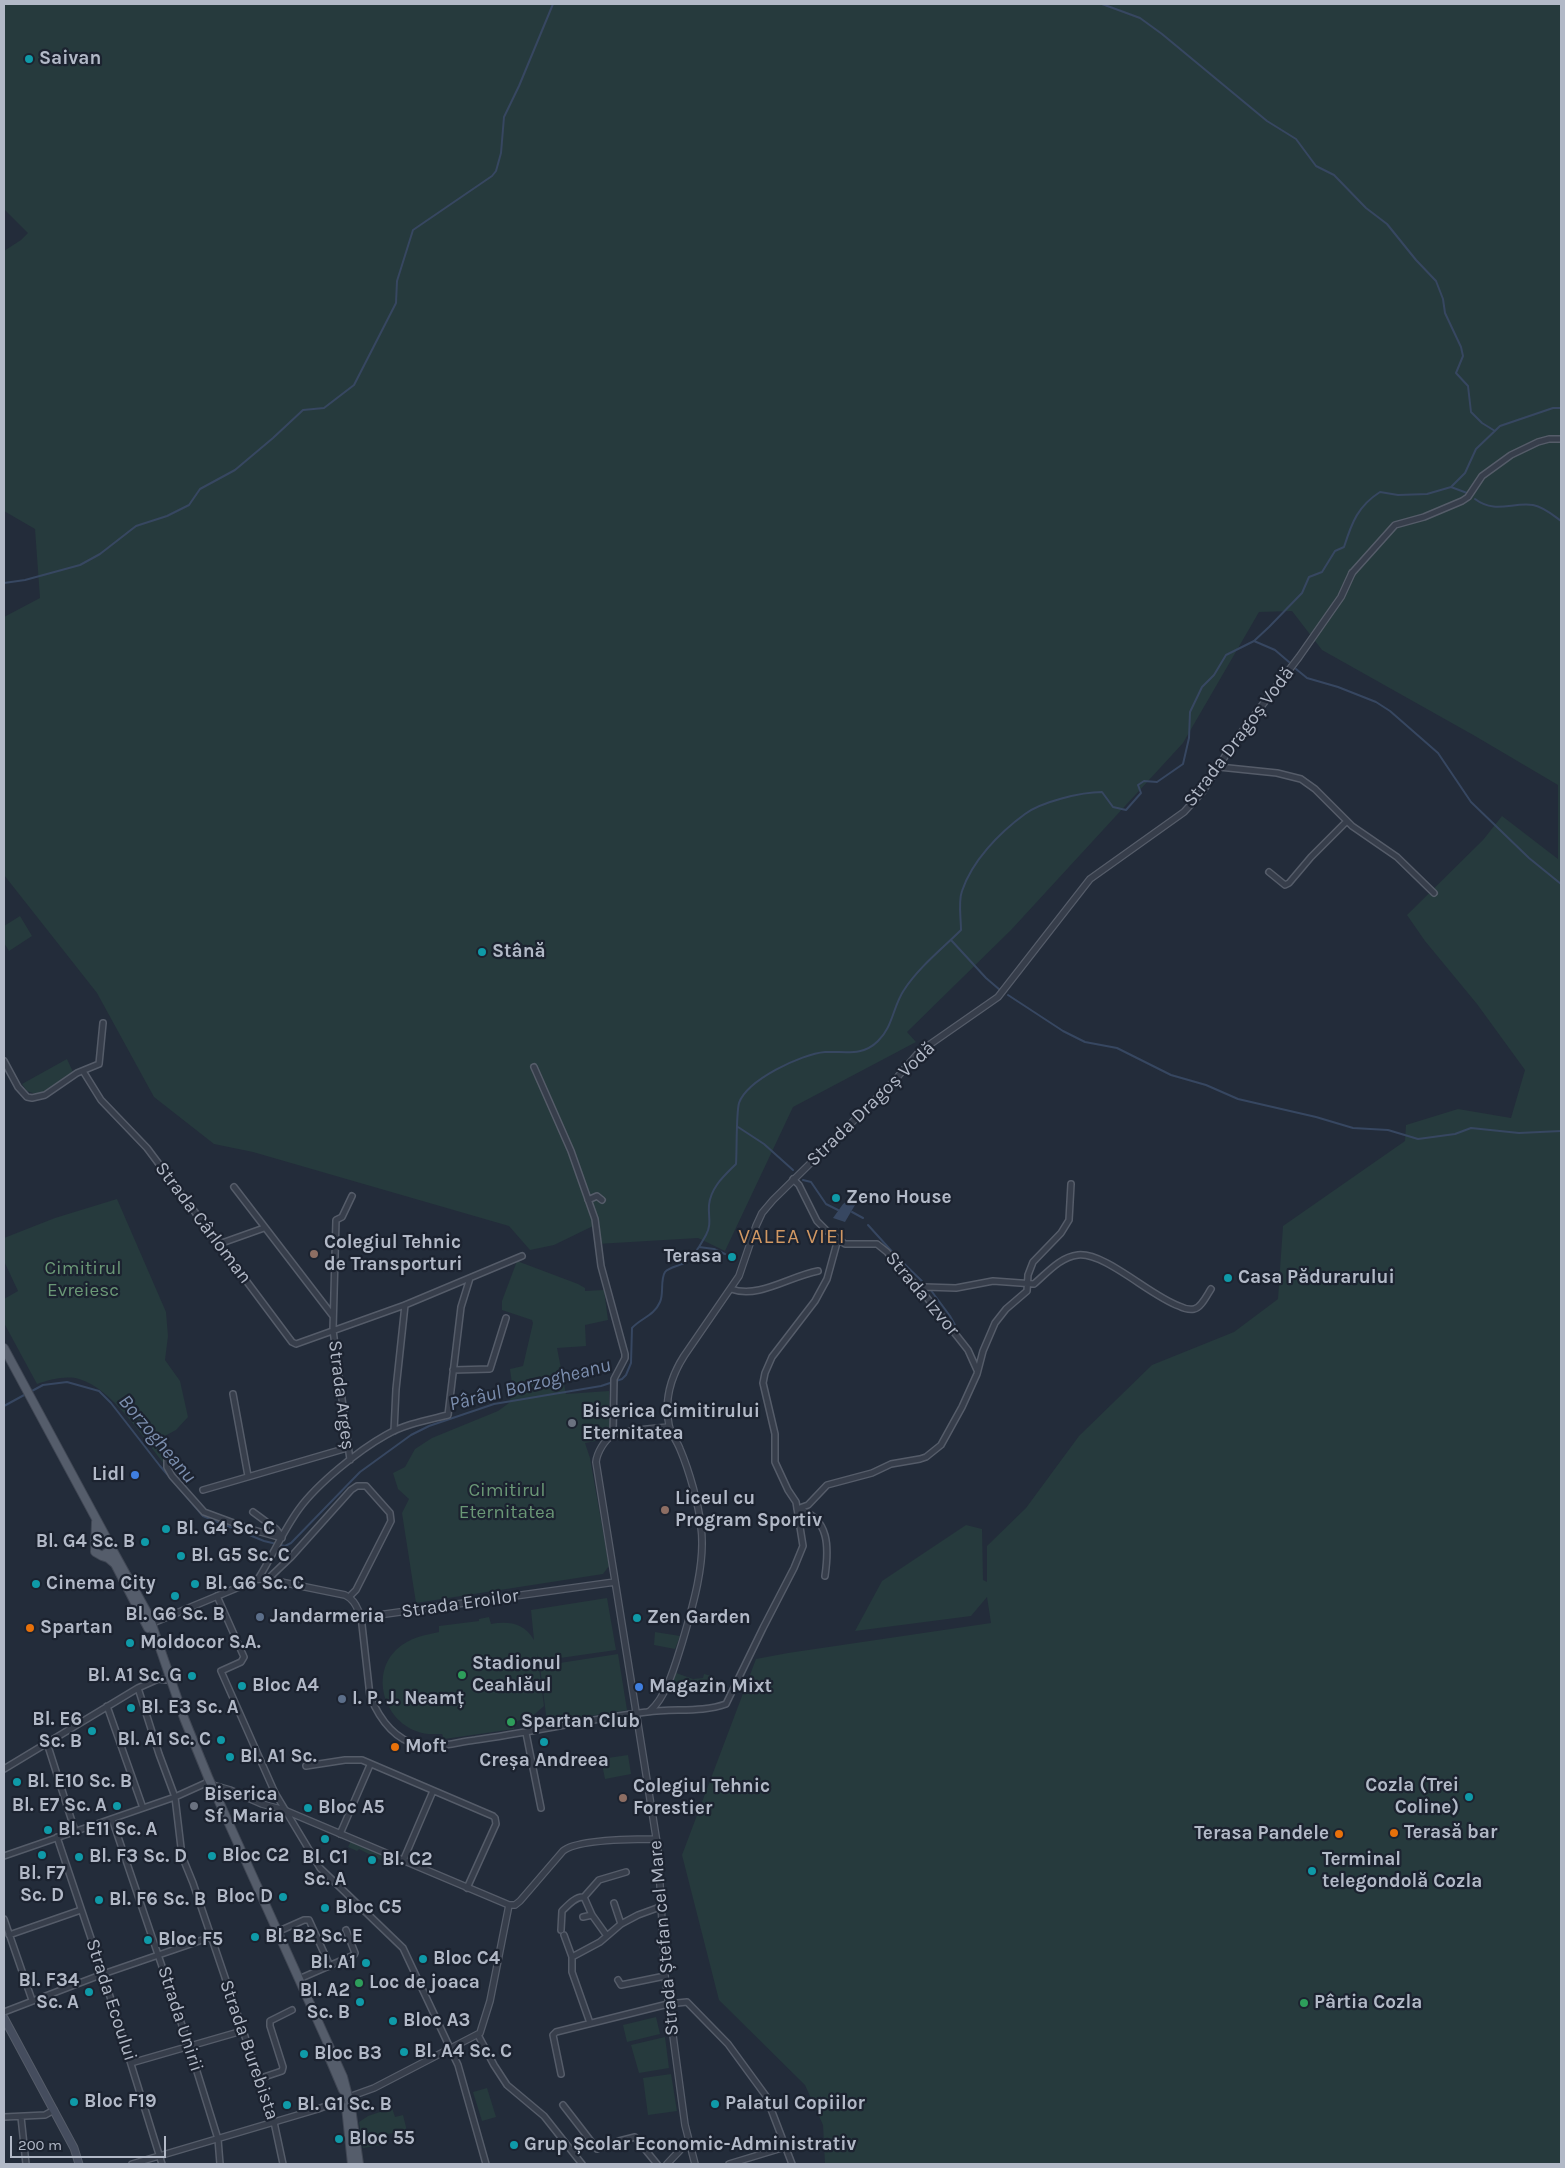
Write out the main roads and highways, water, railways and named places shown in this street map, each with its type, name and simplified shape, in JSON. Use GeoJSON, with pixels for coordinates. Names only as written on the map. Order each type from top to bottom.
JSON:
{"type":"FeatureCollection","features":[{"type":"Feature","properties":{"kind":"main road"},"geometry":{"type":"LineString","coordinates":[[4,1348],[96,1520],[111,1543],[150,1624],[209,1783],[343,2077],[359,2164]]}},
{"type":"Feature","properties":{"kind":"main road"},"geometry":{"type":"LineString","coordinates":[[96,1520],[95,1552],[108,1558],[115,1564],[150,1624],[166,1680],[347,2098],[352,2164]]}},
{"type":"Feature","properties":{"kind":"main road"},"geometry":{"type":"LineString","coordinates":[[95,1542],[100,1538],[107,1539]]}},
{"type":"Feature","properties":{"kind":"main road"},"geometry":{"type":"LineString","coordinates":[[102,1556],[108,1554],[112,1548]]}},
{"type":"Feature","properties":{"kind":"main road"},"geometry":{"type":"LineString","coordinates":[[4,2018],[74,2148],[79,2164]]}},
{"type":"Feature","properties":{"kind":"water"},"geometry":{"type":"Polygon","coordinates":[[[850,1199],[855,1205],[845,1222],[833,1218],[843,1204],[850,1199]]]}},
{"type":"Feature","properties":{"kind":"waterway"},"geometry":{"type":"LineString","coordinates":[[4,583],[25,580],[80,565],[100,554],[136,526],[167,516],[189,505],[200,489],[235,470],[303,410],[324,408],[354,385],[396,303],[397,281],[413,230],[492,176],[496,171],[501,153],[504,117],[553,4]]}},
{"type":"Feature","properties":{"kind":"waterway"},"geometry":{"type":"LineString","coordinates":[[1102,4],[1140,18],[1162,34],[1267,121],[1296,139],[1316,166],[1334,175],[1366,208],[1387,224],[1436,281],[1443,299],[1445,313],[1461,347],[1463,356],[1456,373],[1468,386],[1471,412],[1482,423],[1495,431]]}},
{"type":"Feature","properties":{"kind":"waterway","name":"Pârâul Borzogheanu"},"geometry":{"type":"LineString","coordinates":[[30,1392],[43,1385],[67,1382],[99,1391],[111,1403],[160,1466],[203,1516],[264,1541],[285,1546],[291,1543],[360,1472],[411,1435],[429,1426],[494,1404],[601,1386],[622,1379],[626,1375],[631,1363],[632,1328],[651,1314],[657,1307],[661,1299],[665,1272],[692,1257],[708,1231],[709,1205],[712,1193],[719,1182],[736,1164],[738,1108],[744,1094],[763,1077],[789,1063],[825,1052],[859,1051],[872,1046],[878,1041],[887,1029],[900,996],[910,982],[961,930],[961,895],[979,858],[996,839],[1025,814],[1062,799],[1102,792],[1113,807],[1126,810],[1141,793],[1138,785],[1144,781],[1157,782],[1183,764],[1189,738],[1190,712],[1202,687],[1214,675],[1226,655],[1254,641],[1302,593],[1309,577],[1322,572],[1335,551],[1344,547],[1357,515],[1372,497],[1380,492],[1398,495],[1427,494],[1451,487],[1465,473],[1476,449],[1500,426],[1553,408],[1561,408]]}},
{"type":"Feature","properties":{"kind":"waterway"},"geometry":{"type":"LineString","coordinates":[[1451,487],[1467,493]]}},
{"type":"Feature","properties":{"kind":"waterway"},"geometry":{"type":"LineString","coordinates":[[1475,499],[1497,507],[1525,504],[1537,506],[1561,521]]}},
{"type":"Feature","properties":{"kind":"waterway"},"geometry":{"type":"LineString","coordinates":[[1254,641],[1275,650],[1289,662]]}},
{"type":"Feature","properties":{"kind":"waterway"},"geometry":{"type":"LineString","coordinates":[[1296,669],[1307,678],[1338,687],[1376,702],[1390,711],[1438,753],[1471,802],[1529,858],[1561,884]]}},
{"type":"Feature","properties":{"kind":"waterway"},"geometry":{"type":"LineString","coordinates":[[951,940],[986,978],[1000,990]]}},
{"type":"Feature","properties":{"kind":"waterway"},"geometry":{"type":"LineString","coordinates":[[1008,995],[1063,1031],[1085,1042],[1117,1048],[1171,1075],[1206,1085],[1238,1099],[1316,1117],[1353,1128],[1388,1130],[1418,1139],[1455,1134],[1471,1128],[1519,1133],[1561,1131]]}},
{"type":"Feature","properties":{"kind":"waterway"},"geometry":{"type":"LineString","coordinates":[[738,1127],[764,1144],[793,1170]]}},
{"type":"Feature","properties":{"kind":"waterway"},"geometry":{"type":"LineString","coordinates":[[803,1180],[811,1182],[826,1204],[838,1210]]}},
{"type":"Feature","properties":{"kind":"waterway"},"geometry":{"type":"LineString","coordinates":[[852,1212],[863,1218]]}},
{"type":"Feature","properties":{"kind":"waterway"},"geometry":{"type":"LineString","coordinates":[[868,1225],[926,1285]]}},
{"type":"Feature","properties":{"kind":"waterway"},"geometry":{"type":"LineString","coordinates":[[699,1247],[714,1249],[725,1254]]}},
{"type":"Feature","properties":{"kind":"waterway"},"geometry":{"type":"LineString","coordinates":[[930,1289],[955,1325]]}},
{"type":"Feature","properties":{"kind":"waterway","name":"Borzogheanu"},"geometry":{"type":"LineString","coordinates":[[4,1406],[26,1394]]}},
{"type":"Feature","properties":{"kind":"place","name":"Saivan"},"geometry":{"type":"Point","coordinates":[29,59]}},
{"type":"Feature","properties":{"kind":"place","name":"Stână"},"geometry":{"type":"Point","coordinates":[482,952]}},
{"type":"Feature","properties":{"kind":"place","name":"Zeno House"},"geometry":{"type":"Point","coordinates":[836,1198]}},
{"type":"Feature","properties":{"kind":"place","name":"Colegiul Tehnic de Transporturi"},"geometry":{"type":"Point","coordinates":[314,1254]}},
{"type":"Feature","properties":{"kind":"place","name":"Terasa"},"geometry":{"type":"Point","coordinates":[732,1257]}},
{"type":"Feature","properties":{"kind":"place","name":"Casa Pădurarului"},"geometry":{"type":"Point","coordinates":[1228,1278]}},
{"type":"Feature","properties":{"kind":"place","name":"Biserica Cimitirului Eternitatea"},"geometry":{"type":"Point","coordinates":[572,1423]}},
{"type":"Feature","properties":{"kind":"place","name":"Lidl"},"geometry":{"type":"Point","coordinates":[135,1475]}},
{"type":"Feature","properties":{"kind":"place","name":"Liceul cu Program Sportiv"},"geometry":{"type":"Point","coordinates":[665,1510]}},
{"type":"Feature","properties":{"kind":"place","name":"Bl. G4 Sc. C"},"geometry":{"type":"Point","coordinates":[166,1529]}},
{"type":"Feature","properties":{"kind":"place","name":"Bl. G4 Sc. B"},"geometry":{"type":"Point","coordinates":[145,1542]}},
{"type":"Feature","properties":{"kind":"place","name":"Bl. G5 Sc. C"},"geometry":{"type":"Point","coordinates":[181,1556]}},
{"type":"Feature","properties":{"kind":"place","name":"Cinema City"},"geometry":{"type":"Point","coordinates":[36,1584]}},
{"type":"Feature","properties":{"kind":"place","name":"Bl. G6 Sc. C"},"geometry":{"type":"Point","coordinates":[195,1584]}},
{"type":"Feature","properties":{"kind":"place","name":"Bl. G6 Sc. B"},"geometry":{"type":"Point","coordinates":[175,1596]}},
{"type":"Feature","properties":{"kind":"place","name":"Jandarmeria"},"geometry":{"type":"Point","coordinates":[260,1617]}},
{"type":"Feature","properties":{"kind":"place","name":"Zen Garden"},"geometry":{"type":"Point","coordinates":[637,1618]}},
{"type":"Feature","properties":{"kind":"place","name":"Spartan"},"geometry":{"type":"Point","coordinates":[30,1628]}},
{"type":"Feature","properties":{"kind":"place","name":"Moldocor S.A."},"geometry":{"type":"Point","coordinates":[130,1643]}},
{"type":"Feature","properties":{"kind":"place","name":"Stadionul Ceahlăul"},"geometry":{"type":"Point","coordinates":[462,1675]}},
{"type":"Feature","properties":{"kind":"place","name":"Bl. A1 Sc. G"},"geometry":{"type":"Point","coordinates":[192,1676]}},
{"type":"Feature","properties":{"kind":"place","name":"Bloc A4"},"geometry":{"type":"Point","coordinates":[242,1686]}},
{"type":"Feature","properties":{"kind":"place","name":"Magazin Mixt"},"geometry":{"type":"Point","coordinates":[639,1687]}},
{"type":"Feature","properties":{"kind":"place","name":"I. P. J. Neamț"},"geometry":{"type":"Point","coordinates":[342,1699]}},
{"type":"Feature","properties":{"kind":"place","name":"Bl. E3 Sc. A"},"geometry":{"type":"Point","coordinates":[131,1708]}},
{"type":"Feature","properties":{"kind":"place","name":"Spartan Club"},"geometry":{"type":"Point","coordinates":[511,1722]}},
{"type":"Feature","properties":{"kind":"place","name":"Bl. E6 Sc. B"},"geometry":{"type":"Point","coordinates":[92,1731]}},
{"type":"Feature","properties":{"kind":"place","name":"Bl. A1 Sc. C"},"geometry":{"type":"Point","coordinates":[221,1740]}},
{"type":"Feature","properties":{"kind":"place","name":"Creșa Andreea"},"geometry":{"type":"Point","coordinates":[544,1742]}},
{"type":"Feature","properties":{"kind":"place","name":"Moft"},"geometry":{"type":"Point","coordinates":[395,1747]}},
{"type":"Feature","properties":{"kind":"place","name":"Bl. A1 Sc."},"geometry":{"type":"Point","coordinates":[230,1757]}},
{"type":"Feature","properties":{"kind":"place","name":"Bl. E10 Sc. B"},"geometry":{"type":"Point","coordinates":[17,1782]}},
{"type":"Feature","properties":{"kind":"place","name":"Cozla (Trei Coline)"},"geometry":{"type":"Point","coordinates":[1469,1797]}},
{"type":"Feature","properties":{"kind":"place","name":"Colegiul Tehnic Forestier"},"geometry":{"type":"Point","coordinates":[623,1798]}},
{"type":"Feature","properties":{"kind":"place","name":"Bl. E7 Sc. A"},"geometry":{"type":"Point","coordinates":[117,1806]}},
{"type":"Feature","properties":{"kind":"place","name":"Biserica Sf. Maria"},"geometry":{"type":"Point","coordinates":[194,1806]}},
{"type":"Feature","properties":{"kind":"place","name":"Bloc A5"},"geometry":{"type":"Point","coordinates":[308,1808]}},
{"type":"Feature","properties":{"kind":"place","name":"Bl. E11 Sc. A"},"geometry":{"type":"Point","coordinates":[48,1830]}},
{"type":"Feature","properties":{"kind":"place","name":"Terasă bar"},"geometry":{"type":"Point","coordinates":[1394,1833]}},
{"type":"Feature","properties":{"kind":"place","name":"Terasa Pandele"},"geometry":{"type":"Point","coordinates":[1339,1834]}},
{"type":"Feature","properties":{"kind":"place","name":"Bl. C1 Sc. A"},"geometry":{"type":"Point","coordinates":[325,1839]}},
{"type":"Feature","properties":{"kind":"place","name":"Bl. F7 Sc. D"},"geometry":{"type":"Point","coordinates":[42,1855]}},
{"type":"Feature","properties":{"kind":"place","name":"Bloc C2"},"geometry":{"type":"Point","coordinates":[212,1856]}},
{"type":"Feature","properties":{"kind":"place","name":"Bl. F3 Sc. D"},"geometry":{"type":"Point","coordinates":[79,1857]}},
{"type":"Feature","properties":{"kind":"place","name":"Bl. C2"},"geometry":{"type":"Point","coordinates":[372,1860]}},
{"type":"Feature","properties":{"kind":"place","name":"Terminal telegondolă Cozla"},"geometry":{"type":"Point","coordinates":[1312,1871]}},
{"type":"Feature","properties":{"kind":"place","name":"Bloc D"},"geometry":{"type":"Point","coordinates":[283,1897]}},
{"type":"Feature","properties":{"kind":"place","name":"Bl. F6 Sc. B"},"geometry":{"type":"Point","coordinates":[99,1900]}},
{"type":"Feature","properties":{"kind":"place","name":"Bloc C5"},"geometry":{"type":"Point","coordinates":[325,1908]}},
{"type":"Feature","properties":{"kind":"place","name":"Bl. B2 Sc. E"},"geometry":{"type":"Point","coordinates":[255,1937]}},
{"type":"Feature","properties":{"kind":"place","name":"Bloc F5"},"geometry":{"type":"Point","coordinates":[148,1940]}},
{"type":"Feature","properties":{"kind":"place","name":"Bloc C4"},"geometry":{"type":"Point","coordinates":[423,1959]}},
{"type":"Feature","properties":{"kind":"place","name":"Bl. A1"},"geometry":{"type":"Point","coordinates":[366,1963]}},
{"type":"Feature","properties":{"kind":"place","name":"Loc de joaca"},"geometry":{"type":"Point","coordinates":[359,1983]}},
{"type":"Feature","properties":{"kind":"place","name":"Bl. F34 Sc. A"},"geometry":{"type":"Point","coordinates":[89,1992]}},
{"type":"Feature","properties":{"kind":"place","name":"Bl. A2 Sc. B"},"geometry":{"type":"Point","coordinates":[360,2002]}},
{"type":"Feature","properties":{"kind":"place","name":"Pârtia Cozla"},"geometry":{"type":"Point","coordinates":[1304,2003]}},
{"type":"Feature","properties":{"kind":"place","name":"Bloc A3"},"geometry":{"type":"Point","coordinates":[393,2021]}},
{"type":"Feature","properties":{"kind":"place","name":"Bl. A4 Sc. C"},"geometry":{"type":"Point","coordinates":[404,2052]}},
{"type":"Feature","properties":{"kind":"place","name":"Bloc B3"},"geometry":{"type":"Point","coordinates":[304,2054]}},
{"type":"Feature","properties":{"kind":"place","name":"Bloc F19"},"geometry":{"type":"Point","coordinates":[74,2102]}},
{"type":"Feature","properties":{"kind":"place","name":"Palatul Copiilor"},"geometry":{"type":"Point","coordinates":[715,2104]}},
{"type":"Feature","properties":{"kind":"place","name":"Bl. G1 Sc. B"},"geometry":{"type":"Point","coordinates":[287,2105]}},
{"type":"Feature","properties":{"kind":"place","name":"Bloc 55"},"geometry":{"type":"Point","coordinates":[339,2139]}},
{"type":"Feature","properties":{"kind":"place","name":"Grup Școlar Economic-Administrativ"},"geometry":{"type":"Point","coordinates":[514,2145]}},
{"type":"Feature","properties":{"kind":"district","name":"VALEA VIEI"},"geometry":{"type":"Point","coordinates":[792,1237]}},
{"type":"Feature","properties":{"kind":"park label","name":"Cimitirul Evreiesc"},"geometry":{"type":"Point","coordinates":[83,1280]}},
{"type":"Feature","properties":{"kind":"park label","name":"Cimitirul Eternitatea"},"geometry":{"type":"Point","coordinates":[507,1502]}}]}
